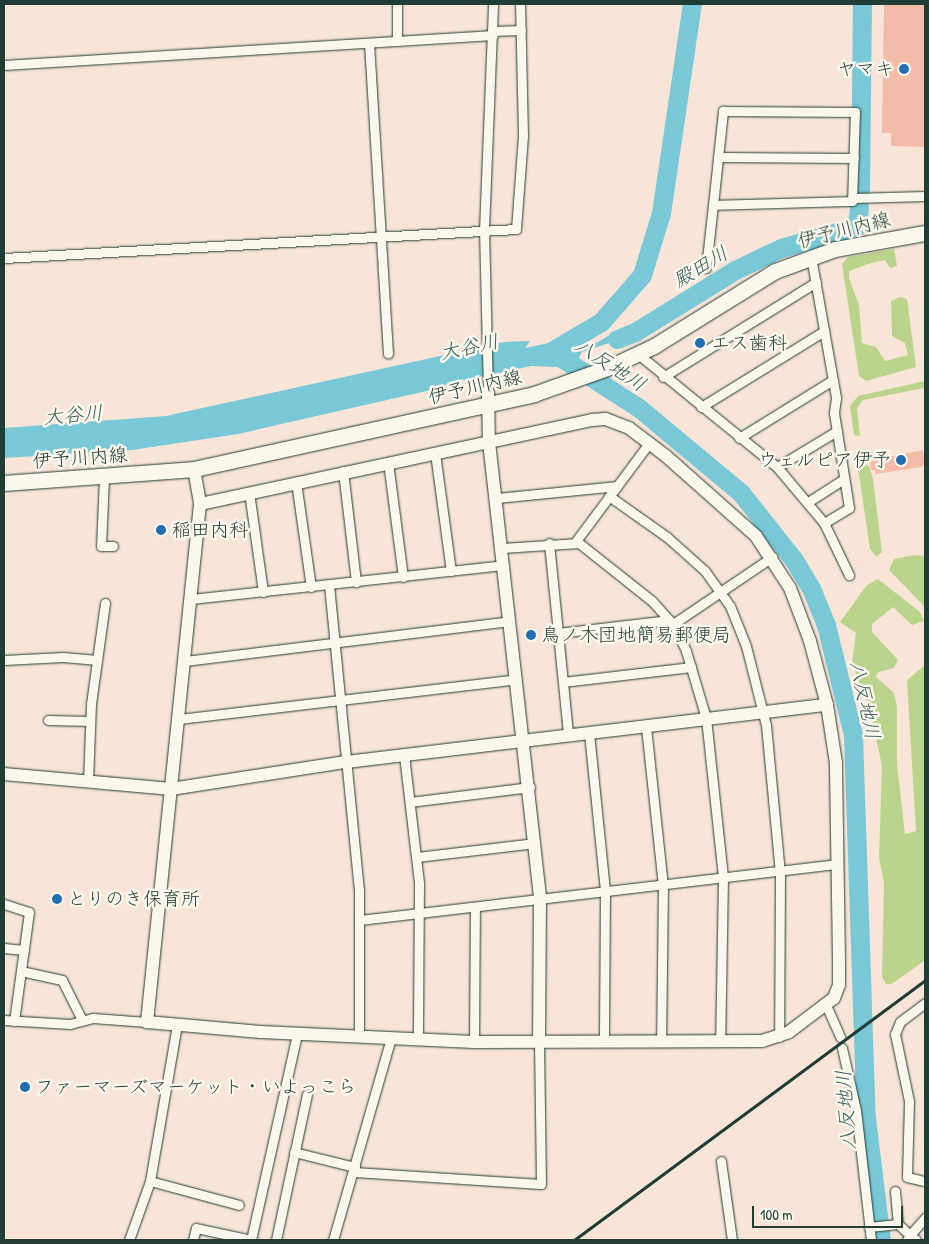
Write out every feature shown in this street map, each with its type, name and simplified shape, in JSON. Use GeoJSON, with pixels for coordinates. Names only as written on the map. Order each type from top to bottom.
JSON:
{"type":"FeatureCollection","features":[{"type":"Feature","properties":{"kind":"main road","name":"伊予川内線"},"geometry":{"type":"LineString","coordinates":[[4,483],[104,478],[194,468],[488,399],[557,387],[638,354],[754,282],[811,257],[858,244],[925,232]]}},
{"type":"Feature","properties":{"kind":"street"},"geometry":{"type":"LineString","coordinates":[[396,4],[397,41]]}},
{"type":"Feature","properties":{"kind":"street"},"geometry":{"type":"LineString","coordinates":[[294,1152],[355,1170],[541,1184],[539,1043],[540,900],[530,787],[489,442],[489,339],[484,230],[493,4]]}},
{"type":"Feature","properties":{"kind":"street"},"geometry":{"type":"LineString","coordinates":[[4,258],[484,230],[516,230],[523,136],[520,4]]}},
{"type":"Feature","properties":{"kind":"street"},"geometry":{"type":"LineString","coordinates":[[4,65],[369,43],[522,30]]}},
{"type":"Feature","properties":{"kind":"street"},"geometry":{"type":"LineString","coordinates":[[369,43],[388,353]]}},
{"type":"Feature","properties":{"kind":"street"},"geometry":{"type":"LineString","coordinates":[[706,268],[723,111],[855,112],[853,198]]}},
{"type":"Feature","properties":{"kind":"street"},"geometry":{"type":"LineString","coordinates":[[718,157],[854,158]]}},
{"type":"Feature","properties":{"kind":"street"},"geometry":{"type":"LineString","coordinates":[[713,205],[845,204],[853,198],[925,196]]}},
{"type":"Feature","properties":{"kind":"street"},"geometry":{"type":"LineString","coordinates":[[811,257],[833,380],[837,431],[849,508],[824,523]]}},
{"type":"Feature","properties":{"kind":"street"},"geometry":{"type":"LineString","coordinates":[[663,376],[816,282]]}},
{"type":"Feature","properties":{"kind":"street"},"geometry":{"type":"LineString","coordinates":[[701,407],[824,331]]}},
{"type":"Feature","properties":{"kind":"street"},"geometry":{"type":"LineString","coordinates":[[638,354],[777,467],[824,523],[849,575]]}},
{"type":"Feature","properties":{"kind":"street"},"geometry":{"type":"LineString","coordinates":[[739,438],[833,380]]}},
{"type":"Feature","properties":{"kind":"street"},"geometry":{"type":"LineString","coordinates":[[4,1020],[70,1024],[82,1020],[147,1022],[177,1026],[297,1034],[474,1042],[720,1042],[779,1037],[826,1005],[839,986],[836,763],[827,704],[798,606],[772,557],[742,521],[649,443],[628,428],[605,419],[343,471],[200,504]]}},
{"type":"Feature","properties":{"kind":"street"},"geometry":{"type":"LineString","coordinates":[[777,467],[837,431]]}},
{"type":"Feature","properties":{"kind":"street"},"geometry":{"type":"LineString","coordinates":[[576,541],[649,443]]}},
{"type":"Feature","properties":{"kind":"street"},"geometry":{"type":"LineString","coordinates":[[435,452],[451,571]]}},
{"type":"Feature","properties":{"kind":"street"},"geometry":{"type":"LineString","coordinates":[[388,462],[403,577]]}},
{"type":"Feature","properties":{"kind":"street"},"geometry":{"type":"LineString","coordinates":[[147,1022],[200,504],[194,468]]}},
{"type":"Feature","properties":{"kind":"street"},"geometry":{"type":"LineString","coordinates":[[343,471],[356,582]]}},
{"type":"Feature","properties":{"kind":"street"},"geometry":{"type":"LineString","coordinates":[[104,478],[101,546],[113,546]]}},
{"type":"Feature","properties":{"kind":"street"},"geometry":{"type":"LineString","coordinates":[[808,502],[844,479]]}},
{"type":"Feature","properties":{"kind":"street"},"geometry":{"type":"LineString","coordinates":[[296,482],[311,587]]}},
{"type":"Feature","properties":{"kind":"street"},"geometry":{"type":"LineString","coordinates":[[497,498],[617,486]]}},
{"type":"Feature","properties":{"kind":"street"},"geometry":{"type":"LineString","coordinates":[[249,492],[263,592]]}},
{"type":"Feature","properties":{"kind":"street"},"geometry":{"type":"LineString","coordinates":[[610,496],[692,558],[720,591],[739,624],[764,713],[780,872],[779,1037]]}},
{"type":"Feature","properties":{"kind":"street"},"geometry":{"type":"LineString","coordinates":[[502,548],[576,541],[636,588],[671,622],[691,667],[706,718],[723,878],[720,1042]]}},
{"type":"Feature","properties":{"kind":"street"},"geometry":{"type":"LineString","coordinates":[[548,543],[568,735]]}},
{"type":"Feature","properties":{"kind":"street"},"geometry":{"type":"LineString","coordinates":[[558,633],[671,622],[772,557]]}},
{"type":"Feature","properties":{"kind":"street"},"geometry":{"type":"LineString","coordinates":[[191,599],[503,565]]}},
{"type":"Feature","properties":{"kind":"street"},"geometry":{"type":"LineString","coordinates":[[329,585],[360,920],[358,1037]]}},
{"type":"Feature","properties":{"kind":"street"},"geometry":{"type":"LineString","coordinates":[[88,782],[90,722],[105,603]]}},
{"type":"Feature","properties":{"kind":"street"},"geometry":{"type":"LineString","coordinates":[[185,661],[510,621]]}},
{"type":"Feature","properties":{"kind":"street"},"geometry":{"type":"LineString","coordinates":[[4,660],[63,657],[97,660]]}},
{"type":"Feature","properties":{"kind":"street"},"geometry":{"type":"LineString","coordinates":[[563,682],[691,667]]}},
{"type":"Feature","properties":{"kind":"street"},"geometry":{"type":"LineString","coordinates":[[179,719],[517,680]]}},
{"type":"Feature","properties":{"kind":"street"},"geometry":{"type":"LineString","coordinates":[[4,774],[170,789],[404,754],[646,727],[827,704]]}},
{"type":"Feature","properties":{"kind":"street"},"geometry":{"type":"LineString","coordinates":[[48,720],[90,722]]}},
{"type":"Feature","properties":{"kind":"street"},"geometry":{"type":"LineString","coordinates":[[646,727],[664,885],[662,1042]]}},
{"type":"Feature","properties":{"kind":"street"},"geometry":{"type":"LineString","coordinates":[[589,733],[605,891],[604,1042]]}},
{"type":"Feature","properties":{"kind":"street"},"geometry":{"type":"LineString","coordinates":[[404,754],[417,857],[419,914],[418,1039]]}},
{"type":"Feature","properties":{"kind":"street"},"geometry":{"type":"LineString","coordinates":[[410,802],[530,787]]}},
{"type":"Feature","properties":{"kind":"street"},"geometry":{"type":"LineString","coordinates":[[417,857],[535,843]]}},
{"type":"Feature","properties":{"kind":"street"},"geometry":{"type":"LineString","coordinates":[[360,920],[838,864]]}},
{"type":"Feature","properties":{"kind":"street"},"geometry":{"type":"LineString","coordinates":[[4,904],[29,912],[14,1021]]}},
{"type":"Feature","properties":{"kind":"street"},"geometry":{"type":"LineString","coordinates":[[474,1042],[475,908]]}},
{"type":"Feature","properties":{"kind":"street"},"geometry":{"type":"LineString","coordinates":[[4,948],[24,950]]}},
{"type":"Feature","properties":{"kind":"street"},"geometry":{"type":"LineString","coordinates":[[21,971],[62,980],[82,1020]]}},
{"type":"Feature","properties":{"kind":"street"},"geometry":{"type":"LineString","coordinates":[[925,1003],[900,1022],[896,1034],[909,1101],[906,1177],[925,1181]]}},
{"type":"Feature","properties":{"kind":"street"},"geometry":{"type":"LineString","coordinates":[[826,1005],[840,1037]]}},
{"type":"Feature","properties":{"kind":"street"},"geometry":{"type":"LineString","coordinates":[[129,1240],[150,1181],[177,1026]]}},
{"type":"Feature","properties":{"kind":"street"},"geometry":{"type":"LineString","coordinates":[[193,1240],[196,1228],[252,1240],[297,1034]]}},
{"type":"Feature","properties":{"kind":"street"},"geometry":{"type":"LineString","coordinates":[[333,1240],[355,1170],[391,1038]]}},
{"type":"Feature","properties":{"kind":"street"},"geometry":{"type":"LineString","coordinates":[[842,1048],[856,1110],[871,1226],[871,1240]]}},
{"type":"Feature","properties":{"kind":"street"},"geometry":{"type":"LineString","coordinates":[[276,1240],[307,1094]]}},
{"type":"Feature","properties":{"kind":"street"},"geometry":{"type":"LineString","coordinates":[[721,1161],[732,1240]]}},
{"type":"Feature","properties":{"kind":"street"},"geometry":{"type":"LineString","coordinates":[[150,1181],[238,1205]]}},
{"type":"Feature","properties":{"kind":"street"},"geometry":{"type":"LineString","coordinates":[[895,1191],[898,1224],[911,1238],[925,1218]]}},
{"type":"Feature","properties":{"kind":"street"},"geometry":{"type":"LineString","coordinates":[[871,1226],[898,1224]]}},
{"type":"Feature","properties":{"kind":"green space"},"geometry":{"type":"Polygon","coordinates":[[[894,249],[897,266],[890,268],[885,260],[871,263],[849,271],[849,278],[859,305],[862,343],[876,347],[885,361],[908,355],[905,343],[892,336],[891,301],[900,297],[907,299],[916,367],[866,381],[859,376],[842,264],[848,257],[894,249]]]}},
{"type":"Feature","properties":{"kind":"green space"},"geometry":{"type":"Polygon","coordinates":[[[925,381],[924,388],[863,400],[857,408],[860,436],[854,435],[850,406],[858,396],[925,381]]]}},
{"type":"Feature","properties":{"kind":"green space"},"geometry":{"type":"Polygon","coordinates":[[[861,463],[869,466],[873,479],[882,552],[876,557],[870,549],[858,468],[861,463]]]}},
{"type":"Feature","properties":{"kind":"green space"},"geometry":{"type":"Polygon","coordinates":[[[915,555],[925,556],[925,607],[889,570],[894,559],[915,555]]]}},
{"type":"Feature","properties":{"kind":"green space"},"geometry":{"type":"Polygon","coordinates":[[[878,579],[920,612],[924,621],[912,625],[893,607],[872,624],[872,632],[898,660],[894,668],[878,672],[876,677],[894,693],[897,707],[897,764],[905,834],[916,831],[907,680],[925,665],[925,960],[892,984],[886,984],[882,977],[884,883],[879,858],[882,766],[870,710],[852,663],[856,633],[840,622],[867,585],[878,579]]]}},
{"type":"Feature","properties":{"kind":"water"},"geometry":{"type":"Polygon","coordinates":[[[640,326],[642,331],[636,334],[582,352],[578,359],[585,365],[576,368],[473,363],[463,366],[444,387],[238,434],[132,450],[4,458],[4,428],[166,416],[504,342],[530,341],[524,350],[563,348],[598,342],[616,331],[617,336],[640,326]]]}},
{"type":"Feature","properties":{"kind":"building","name":"ヤマキ"},"geometry":{"type":"Polygon","coordinates":[[[884,4],[925,4],[925,147],[891,146],[891,133],[882,133],[884,4]]]}},
{"type":"Feature","properties":{"kind":"building","name":"ウェルピア伊予"},"geometry":{"type":"Polygon","coordinates":[[[923,450],[925,464],[921,467],[876,474],[875,470],[871,470],[870,461],[923,450]]]}},
{"type":"Feature","properties":{"kind":"waterway","name":"大谷川"},"geometry":{"type":"LineString","coordinates":[[434,376],[550,352],[601,322],[642,275],[661,213],[692,4]]}},
{"type":"Feature","properties":{"kind":"waterway","name":"殿田川"},"geometry":{"type":"LineString","coordinates":[[860,190],[862,4]]}},
{"type":"Feature","properties":{"kind":"waterway","name":"殿田川"},"geometry":{"type":"LineString","coordinates":[[617,339],[635,332],[735,270],[781,248],[857,226],[859,207]]}},
{"type":"Feature","properties":{"kind":"waterway","name":"八反地川"},"geometry":{"type":"LineString","coordinates":[[557,355],[639,408],[741,493],[794,560],[811,588],[826,625],[853,735],[866,1118],[881,1240]]}},
{"type":"Feature","properties":{"kind":"railway"},"geometry":{"type":"LineString","coordinates":[[574,1240],[925,980]]}},
{"type":"Feature","properties":{"kind":"place","name":"ヤマキ"},"geometry":{"type":"Point","coordinates":[904,69]}},
{"type":"Feature","properties":{"kind":"place","name":"エス歯科"},"geometry":{"type":"Point","coordinates":[700,343]}},
{"type":"Feature","properties":{"kind":"place","name":"ウェルピア伊予"},"geometry":{"type":"Point","coordinates":[901,460]}},
{"type":"Feature","properties":{"kind":"place","name":"稲田内科"},"geometry":{"type":"Point","coordinates":[161,530]}},
{"type":"Feature","properties":{"kind":"place","name":"鳥ノ木団地簡易郵便局"},"geometry":{"type":"Point","coordinates":[531,635]}},
{"type":"Feature","properties":{"kind":"place","name":"とりのき保育所"},"geometry":{"type":"Point","coordinates":[57,899]}},
{"type":"Feature","properties":{"kind":"place","name":"ファーマーズマーケット・いよっこら"},"geometry":{"type":"Point","coordinates":[25,1087]}}]}
